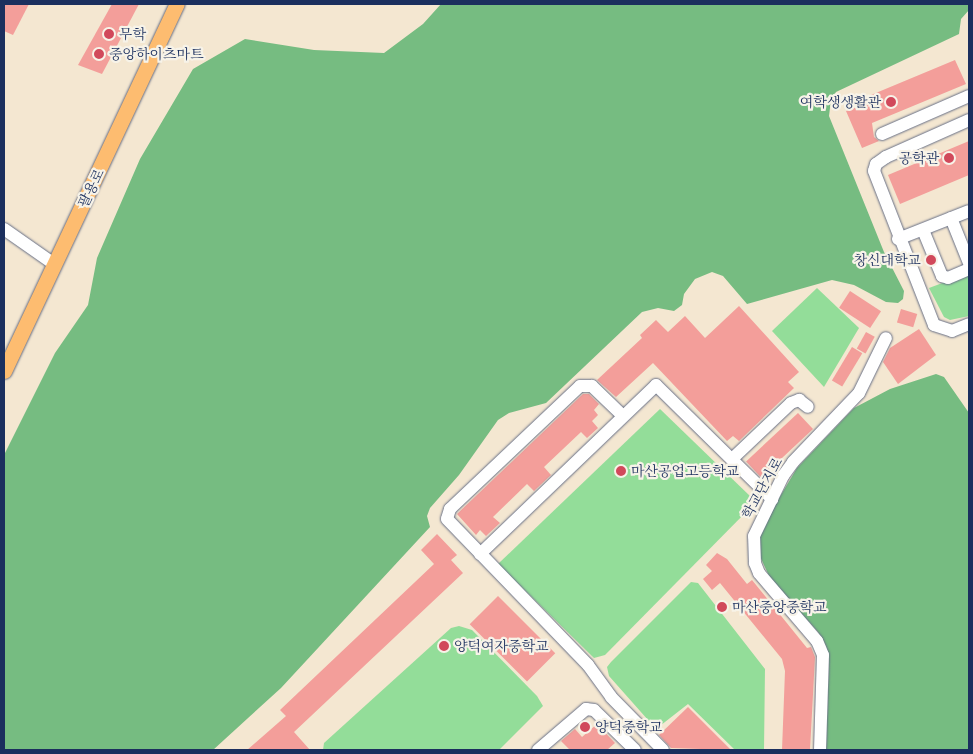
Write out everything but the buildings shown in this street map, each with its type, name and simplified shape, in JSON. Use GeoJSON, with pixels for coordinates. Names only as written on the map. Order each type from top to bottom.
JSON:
{"type":"FeatureCollection","features":[{"type":"Feature","properties":{"kind":"main road","name":"팔용로"},"geometry":{"type":"LineString","coordinates":[[4,371],[177,4]]}},
{"type":"Feature","properties":{"kind":"street"},"geometry":{"type":"LineString","coordinates":[[882,134],[969,96]]}},
{"type":"Feature","properties":{"kind":"street"},"geometry":{"type":"LineString","coordinates":[[969,120],[886,157],[876,164],[875,177],[898,239],[934,325],[952,331],[969,324]]}},
{"type":"Feature","properties":{"kind":"street"},"geometry":{"type":"LineString","coordinates":[[898,239],[969,211]]}},
{"type":"Feature","properties":{"kind":"street"},"geometry":{"type":"LineString","coordinates":[[951,218],[969,263]]}},
{"type":"Feature","properties":{"kind":"street"},"geometry":{"type":"LineString","coordinates":[[4,230],[54,264]]}},
{"type":"Feature","properties":{"kind":"street"},"geometry":{"type":"LineString","coordinates":[[923,230],[942,276],[948,278],[969,269]]}},
{"type":"Feature","properties":{"kind":"street","name":"학교단지로"},"geometry":{"type":"LineString","coordinates":[[820,750],[824,668],[821,648],[765,580],[755,563],[754,536],[793,462],[858,394],[886,338]]}},
{"type":"Feature","properties":{"kind":"street"},"geometry":{"type":"LineString","coordinates":[[622,415],[592,386],[580,386],[457,503],[447,514],[447,519],[588,665],[611,696],[663,750]]}},
{"type":"Feature","properties":{"kind":"street"},"geometry":{"type":"LineString","coordinates":[[480,554],[651,387],[660,386],[772,499]]}},
{"type":"Feature","properties":{"kind":"street"},"geometry":{"type":"LineString","coordinates":[[732,459],[791,403],[799,400],[808,407]]}},
{"type":"Feature","properties":{"kind":"street"},"geometry":{"type":"LineString","coordinates":[[538,750],[586,709],[594,710],[635,750]]}},
{"type":"Feature","properties":{"kind":"green space"},"geometry":{"type":"Polygon","coordinates":[[[441,4],[969,4],[969,10],[961,19],[959,34],[836,92],[831,100],[829,116],[884,252],[904,291],[903,299],[898,303],[886,302],[854,285],[832,280],[747,304],[723,276],[712,272],[695,279],[684,294],[682,305],[674,311],[658,308],[642,312],[546,403],[509,413],[498,420],[459,475],[430,508],[427,516],[430,527],[281,688],[213,750],[4,750],[4,455],[55,353],[88,305],[97,258],[140,159],[193,69],[245,39],[314,50],[384,53],[423,24],[441,4]]]}},
{"type":"Feature","properties":{"kind":"green space"},"geometry":{"type":"Polygon","coordinates":[[[969,273],[969,316],[950,320],[944,317],[929,288],[969,273]]]}},
{"type":"Feature","properties":{"kind":"green space"},"geometry":{"type":"Polygon","coordinates":[[[817,288],[859,328],[824,387],[772,331],[817,288]]]}},
{"type":"Feature","properties":{"kind":"green space"},"geometry":{"type":"Polygon","coordinates":[[[936,374],[944,377],[969,413],[969,750],[826,750],[829,660],[826,646],[818,632],[770,578],[758,552],[763,525],[797,468],[854,408],[890,389],[936,374]]]}},
{"type":"Feature","properties":{"kind":"green space"},"geometry":{"type":"Polygon","coordinates":[[[660,409],[751,497],[752,506],[605,655],[594,658],[498,564],[660,409]]]}},
{"type":"Feature","properties":{"kind":"green space"},"geometry":{"type":"Polygon","coordinates":[[[691,582],[698,583],[765,669],[764,750],[735,750],[688,704],[656,729],[609,676],[607,667],[611,662],[691,582]]]}},
{"type":"Feature","properties":{"kind":"green space"},"geometry":{"type":"Polygon","coordinates":[[[459,626],[472,630],[537,696],[543,706],[499,750],[323,750],[324,743],[451,628],[459,626]]]}},
{"type":"Feature","properties":{"kind":"place","name":"무학"},"geometry":{"type":"Point","coordinates":[109,34]}},
{"type":"Feature","properties":{"kind":"place","name":"중앙하이츠마트"},"geometry":{"type":"Point","coordinates":[99,54]}},
{"type":"Feature","properties":{"kind":"place","name":"여학생생활관"},"geometry":{"type":"Point","coordinates":[891,102]}},
{"type":"Feature","properties":{"kind":"place","name":"공학관"},"geometry":{"type":"Point","coordinates":[949,158]}},
{"type":"Feature","properties":{"kind":"place","name":"창신대학교"},"geometry":{"type":"Point","coordinates":[931,260]}},
{"type":"Feature","properties":{"kind":"place","name":"마산공업고등학교"},"geometry":{"type":"Point","coordinates":[621,471]}},
{"type":"Feature","properties":{"kind":"place","name":"마산중앙중학교"},"geometry":{"type":"Point","coordinates":[722,607]}},
{"type":"Feature","properties":{"kind":"place","name":"양덕여자중학교"},"geometry":{"type":"Point","coordinates":[444,646]}},
{"type":"Feature","properties":{"kind":"place","name":"양덕중학교"},"geometry":{"type":"Point","coordinates":[585,727]}}]}
